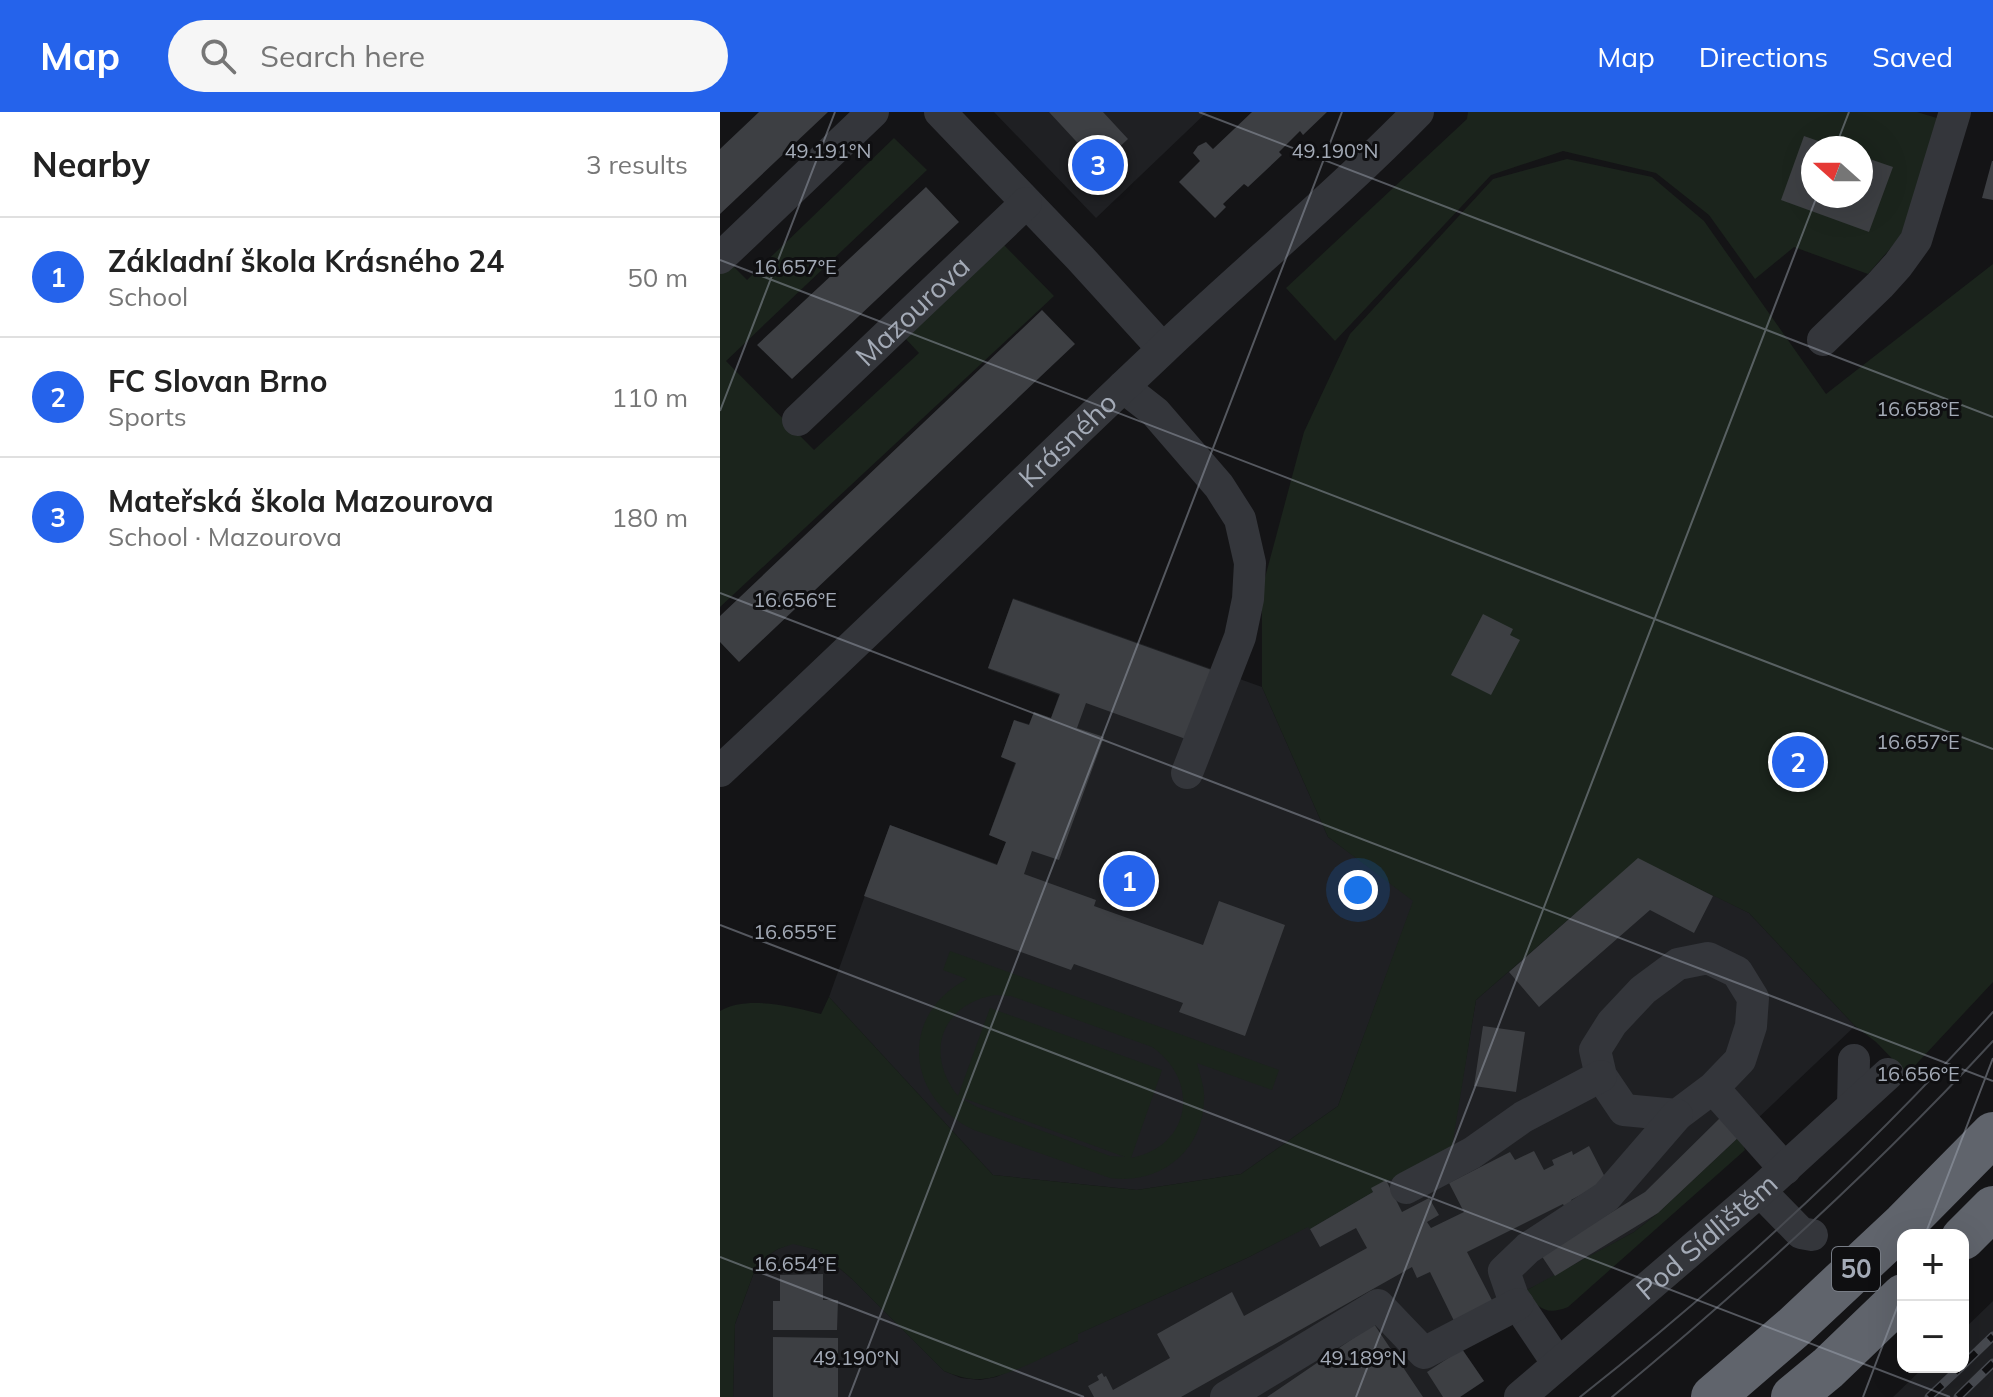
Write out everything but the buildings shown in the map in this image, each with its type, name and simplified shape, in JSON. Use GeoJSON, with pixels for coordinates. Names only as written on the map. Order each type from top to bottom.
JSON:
{"type":"FeatureCollection","features":[{"type":"Feature","properties":{"kind":"highway","name":"50"},"geometry":{"type":"LineString","coordinates":[[1713,1397],[1860,1266],[1993,1134]]}},
{"type":"Feature","properties":{"kind":"highway"},"geometry":{"type":"LineString","coordinates":[[1969,1232],[1993,1208]]}},
{"type":"Feature","properties":{"kind":"highway","name":"50"},"geometry":{"type":"LineString","coordinates":[[1793,1397],[1898,1301]]}},
{"type":"Feature","properties":{"kind":"street"},"geometry":{"type":"LineString","coordinates":[[720,258],[873,112]]}},
{"type":"Feature","properties":{"kind":"street"},"geometry":{"type":"LineString","coordinates":[[940,112],[1163,349]]}},
{"type":"Feature","properties":{"kind":"street","name":"Krásného"},"geometry":{"type":"LineString","coordinates":[[720,771],[1163,349],[1418,112]]}},
{"type":"Feature","properties":{"kind":"street"},"geometry":{"type":"LineString","coordinates":[[1823,340],[1880,285],[1916,240],[1955,112]]}},
{"type":"Feature","properties":{"kind":"street","name":"Mazourova"},"geometry":{"type":"LineString","coordinates":[[798,420],[1026,203]]}},
{"type":"Feature","properties":{"kind":"street"},"geometry":{"type":"LineString","coordinates":[[1123,387],[1155,412],[1219,486],[1240,519],[1250,563],[1248,599],[1240,637],[1187,773]]}},
{"type":"Feature","properties":{"kind":"street"},"geometry":{"type":"LineString","coordinates":[[1558,1364],[1513,1297],[1504,1271],[1528,1248],[1606,1197],[1677,1115],[1713,1088],[1740,1060],[1751,1026],[1753,998],[1737,972],[1708,958],[1678,964],[1643,990],[1612,1023],[1595,1050],[1601,1076],[1624,1110],[1677,1115]]}},
{"type":"Feature","properties":{"kind":"street"},"geometry":{"type":"LineString","coordinates":[[1853,1106],[1854,1060]]}},
{"type":"Feature","properties":{"kind":"street","name":"Pod Sídlištěm"},"geometry":{"type":"LineString","coordinates":[[1520,1397],[1760,1191],[1888,1074]]}},
{"type":"Feature","properties":{"kind":"street"},"geometry":{"type":"LineString","coordinates":[[1406,1188],[1472,1153],[1523,1117],[1601,1076]]}},
{"type":"Feature","properties":{"kind":"street"},"geometry":{"type":"LineString","coordinates":[[1713,1088],[1785,1169]]}},
{"type":"Feature","properties":{"kind":"street"},"geometry":{"type":"LineString","coordinates":[[1760,1191],[1801,1233],[1812,1235]]}},
{"type":"Feature","properties":{"kind":"street"},"geometry":{"type":"LineString","coordinates":[[1226,1397],[1378,1305],[1424,1353],[1518,1304]]}},
{"type":"Feature","properties":{"kind":"shaded area"},"geometry":{"type":"Polygon","coordinates":[[[994,112],[1207,112],[1096,218],[994,112]]]}},
{"type":"Feature","properties":{"kind":"shaded area"},"geometry":{"type":"Polygon","coordinates":[[[1468,112],[1917,112],[1940,119],[1902,235],[1868,274],[1794,247],[1755,279],[1709,215],[1656,173],[1563,151],[1491,175],[1335,341],[1286,288],[1467,119],[1468,112]]]}},
{"type":"Feature","properties":{"kind":"shaded area"},"geometry":{"type":"Polygon","coordinates":[[[894,138],[927,170],[726,361],[814,450],[919,353],[904,337],[1003,244],[1054,296],[720,607],[720,270],[729,262],[747,280],[894,138]]]}},
{"type":"Feature","properties":{"kind":"shaded area"},"geometry":{"type":"Polygon","coordinates":[[[1567,159],[1652,177],[1704,221],[1826,394],[1993,264],[1993,982],[1907,1074],[1876,1042],[1855,1026],[1749,913],[1638,859],[1476,1000],[1451,1153],[1372,1188],[1373,1192],[1310,1229],[1308,1227],[1078,1334],[1078,1341],[992,1378],[967,1378],[944,1371],[852,1279],[818,1250],[793,1244],[778,1249],[767,1256],[753,1275],[735,1324],[733,1397],[720,1397],[720,1011],[731,1006],[757,1003],[821,1014],[829,997],[993,1175],[1137,1190],[1241,1174],[1338,1106],[1413,901],[1328,837],[1262,687],[1262,589],[1304,432],[1350,334],[1493,179],[1567,159]]]}},
{"type":"Feature","properties":{"kind":"shaded area"},"geometry":{"type":"Polygon","coordinates":[[[1013,598],[1262,687],[1328,837],[1414,900],[1338,1106],[1241,1174],[1137,1190],[993,1175],[829,997],[890,825],[997,864],[1006,842],[989,835],[1015,763],[1001,757],[1014,720],[1029,724],[1034,712],[1051,718],[1059,695],[988,669],[1013,598]]]}},
{"type":"Feature","properties":{"kind":"shaded area"},"geometry":{"type":"Polygon","coordinates":[[[1639,858],[1749,913],[1855,1026],[1658,1213],[1634,1232],[1495,1306],[1462,1349],[1484,1381],[1460,1397],[733,1397],[735,1324],[753,1275],[767,1256],[793,1243],[818,1250],[852,1279],[944,1371],[961,1378],[980,1380],[996,1377],[1078,1341],[1077,1334],[1247,1258],[1373,1192],[1371,1188],[1386,1180],[1450,1153],[1476,1000],[1639,858]]]}},
{"type":"Feature","properties":{"kind":"shaded area"},"geometry":{"type":"Polygon","coordinates":[[[950,951],[1279,1070],[1272,1090],[1197,1063],[1203,1086],[1202,1119],[1187,1149],[1161,1170],[1128,1179],[1110,1178],[974,1130],[951,1116],[935,1098],[924,1078],[919,1056],[921,1034],[929,1013],[945,995],[967,979],[943,970],[950,951]],[[995,995],[977,1000],[962,1009],[944,1033],[942,1064],[958,1096],[990,1008],[1162,1070],[1131,1158],[1151,1151],[1166,1141],[1177,1127],[1183,1094],[1178,1077],[1168,1061],[1152,1047],[1011,996],[995,995]],[[963,1098],[1110,1156],[1125,1157],[963,1098]]]}},
{"type":"Feature","properties":{"kind":"shaded area"},"geometry":{"type":"Polygon","coordinates":[[[1740,1136],[1745,1150],[1568,1307],[1554,1311],[1543,1309],[1525,1291],[1634,1232],[1740,1136]]]}},
{"type":"Feature","properties":{"kind":"shaded area"},"geometry":{"type":"Polygon","coordinates":[[[1993,1301],[1993,1397],[1893,1397],[1918,1373],[1969,1373],[1969,1324],[1993,1301]]]}},
{"type":"Feature","properties":{"kind":"tram line"},"geometry":{"type":"LineString","coordinates":[[1580,1397],[1689,1308],[1794,1214],[1896,1115],[1993,1012]]}},
{"type":"Feature","properties":{"kind":"tram line"},"geometry":{"type":"LineString","coordinates":[[1612,1397],[1808,1225],[1903,1135],[1993,1041]]}},
{"type":"Feature","properties":{"kind":"railway"},"geometry":{"type":"LineString","coordinates":[[1969,1359],[1993,1336]]}},
{"type":"Feature","properties":{"kind":"railway"},"geometry":{"type":"LineString","coordinates":[[1958,1397],[1993,1363]]}},
{"type":"Feature","properties":{"kind":"railway"},"geometry":{"type":"LineString","coordinates":[[1929,1397],[1955,1373]]}},
{"type":"Feature","properties":{"kind":"place","name":"Mateřská škola Mazourova"},"geometry":{"type":"Point","coordinates":[1098,165]}},
{"type":"Feature","properties":{"kind":"place","name":"FC Slovan Brno"},"geometry":{"type":"Point","coordinates":[1798,762]}},
{"type":"Feature","properties":{"kind":"place","name":"Základní škola Krásného 24"},"geometry":{"type":"Point","coordinates":[1129,881]}}]}
